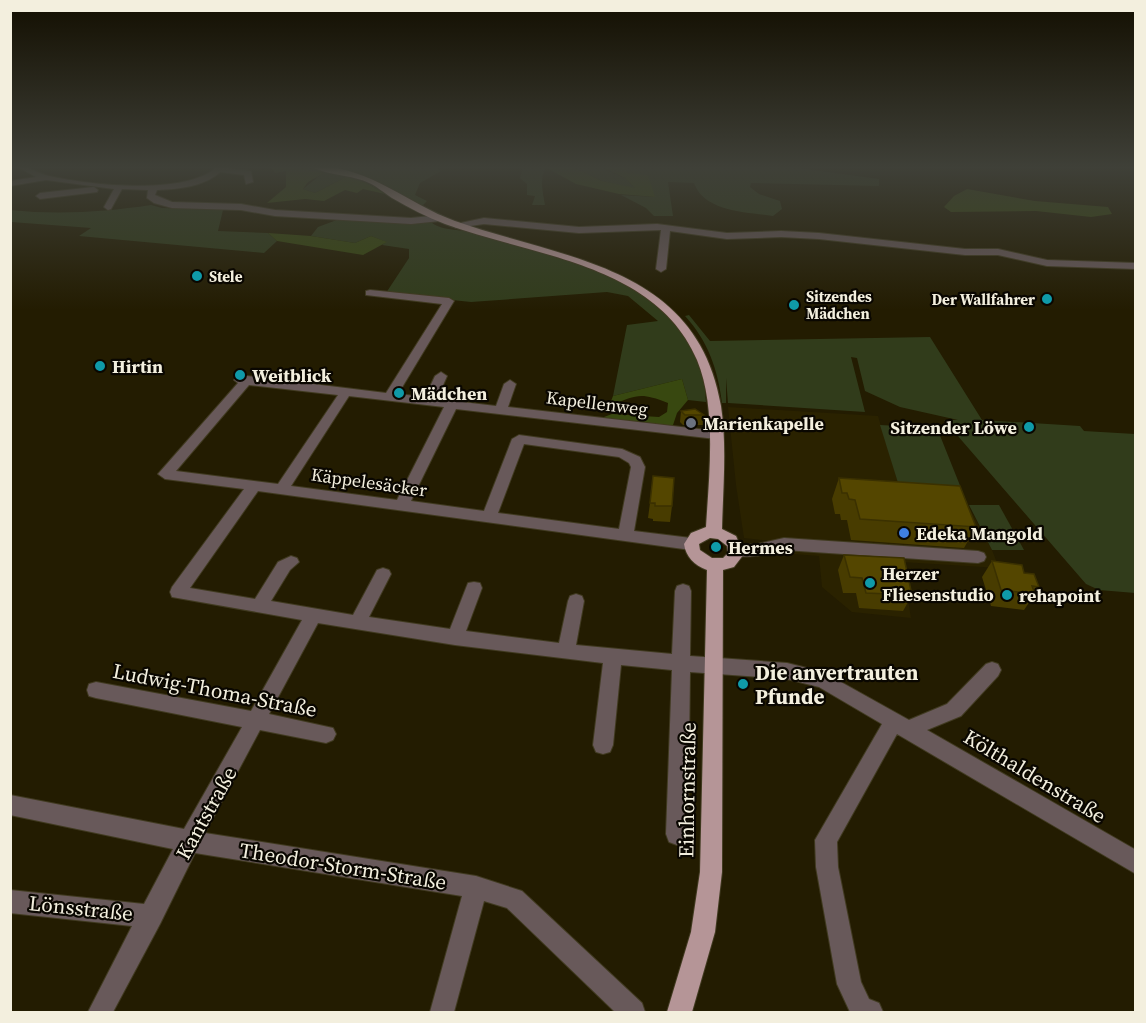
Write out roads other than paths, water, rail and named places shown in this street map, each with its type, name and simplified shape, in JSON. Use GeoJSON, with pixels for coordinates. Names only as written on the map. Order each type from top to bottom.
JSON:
{"type":"FeatureCollection","features":[{"type":"Feature","properties":{"kind":"main road"},"geometry":{"type":"LineString","coordinates":[[433,215],[456,225],[591,265],[624,279],[676,316],[692,335],[709,374],[716,435],[714,532]]}},
{"type":"Feature","properties":{"kind":"main road"},"geometry":{"type":"LineString","coordinates":[[714,532],[729,538],[736,550],[734,559],[715,565],[700,561],[695,556],[691,544],[696,536],[714,532]]}},
{"type":"Feature","properties":{"kind":"main road","name":"Einhornstraße"},"geometry":{"type":"LineString","coordinates":[[680,1012],[703,932],[711,872],[715,565]]}},
{"type":"Feature","properties":{"kind":"street"},"geometry":{"type":"LineString","coordinates":[[305,215],[394,220],[440,218]]}},
{"type":"Feature","properties":{"kind":"street"},"geometry":{"type":"LineString","coordinates":[[456,225],[477,221],[579,230],[666,228],[727,236],[819,236],[966,252],[998,252],[1047,263],[1136,266]]}},
{"type":"Feature","properties":{"kind":"street"},"geometry":{"type":"LineString","coordinates":[[661,269],[666,228]]}},
{"type":"Feature","properties":{"kind":"street"},"geometry":{"type":"LineString","coordinates":[[369,293],[449,302],[390,397]]}},
{"type":"Feature","properties":{"kind":"street"},"geometry":{"type":"LineString","coordinates":[[430,401],[441,376]]}},
{"type":"Feature","properties":{"kind":"street","name":"Kapellenweg"},"geometry":{"type":"LineString","coordinates":[[243,380],[716,435]]}},
{"type":"Feature","properties":{"kind":"street","name":"Käppelesäcker"},"geometry":{"type":"LineString","coordinates":[[243,380],[165,474],[691,544]]}},
{"type":"Feature","properties":{"kind":"street"},"geometry":{"type":"LineString","coordinates":[[501,410],[510,384]]}},
{"type":"Feature","properties":{"kind":"street"},"geometry":{"type":"LineString","coordinates":[[281,490],[346,392]]}},
{"type":"Feature","properties":{"kind":"street"},"geometry":{"type":"LineString","coordinates":[[401,506],[452,404]]}},
{"type":"Feature","properties":{"kind":"street"},"geometry":{"type":"LineString","coordinates":[[489,517],[528,413]]}},
{"type":"Feature","properties":{"kind":"street"},"geometry":{"type":"LineString","coordinates":[[519,439],[615,451],[628,454],[635,460],[638,467],[625,536]]}},
{"type":"Feature","properties":{"kind":"street","name":"Költhaldenstraße"},"geometry":{"type":"LineString","coordinates":[[254,486],[178,592],[455,638],[681,664],[787,671],[813,676],[902,725],[1136,863]]}},
{"type":"Feature","properties":{"kind":"street"},"geometry":{"type":"LineString","coordinates":[[736,550],[758,550],[784,544],[978,558]]}},
{"type":"Feature","properties":{"kind":"street"},"geometry":{"type":"LineString","coordinates":[[260,605],[284,566],[291,562]]}},
{"type":"Feature","properties":{"kind":"street"},"geometry":{"type":"LineString","coordinates":[[358,622],[383,574]]}},
{"type":"Feature","properties":{"kind":"street"},"geometry":{"type":"LineString","coordinates":[[455,638],[474,588]]}},
{"type":"Feature","properties":{"kind":"street"},"geometry":{"type":"LineString","coordinates":[[677,834],[683,591]]}},
{"type":"Feature","properties":{"kind":"street"},"geometry":{"type":"LineString","coordinates":[[566,650],[576,600]]}},
{"type":"Feature","properties":{"kind":"street","name":"Kantstraße"},"geometry":{"type":"LineString","coordinates":[[100,1012],[152,916],[189,841],[314,614]]}},
{"type":"Feature","properties":{"kind":"street"},"geometry":{"type":"LineString","coordinates":[[603,745],[613,657]]}},
{"type":"Feature","properties":{"kind":"street","name":"Költhaldenstraße"},"geometry":{"type":"LineString","coordinates":[[902,725],[954,710],[992,670]]}},
{"type":"Feature","properties":{"kind":"street","name":"Ludwig-Thoma-Straße"},"geometry":{"type":"LineString","coordinates":[[96,690],[326,734]]}},
{"type":"Feature","properties":{"kind":"street"},"geometry":{"type":"LineString","coordinates":[[870,1012],[861,1009],[849,984],[827,867],[826,840],[902,725]]}},
{"type":"Feature","properties":{"kind":"street","name":"Theodor-Storm-Straße"},"geometry":{"type":"LineString","coordinates":[[10,804],[189,841],[476,887],[514,899],[633,1012]]}},
{"type":"Feature","properties":{"kind":"street"},"geometry":{"type":"LineString","coordinates":[[442,1012],[476,887]]}},
{"type":"Feature","properties":{"kind":"street","name":"Lönsstraße"},"geometry":{"type":"LineString","coordinates":[[10,901],[152,916]]}},
{"type":"Feature","properties":{"kind":"place","name":"Stele"},"geometry":{"type":"Point","coordinates":[197,276]}},
{"type":"Feature","properties":{"kind":"place","name":"Der Wallfahrer"},"geometry":{"type":"Point","coordinates":[1047,299]}},
{"type":"Feature","properties":{"kind":"place","name":"Sitzendes Mädchen"},"geometry":{"type":"Point","coordinates":[794,305]}},
{"type":"Feature","properties":{"kind":"place","name":"Hirtin"},"geometry":{"type":"Point","coordinates":[100,366]}},
{"type":"Feature","properties":{"kind":"place","name":"Weitblick"},"geometry":{"type":"Point","coordinates":[240,375]}},
{"type":"Feature","properties":{"kind":"place","name":"Mädchen"},"geometry":{"type":"Point","coordinates":[399,393]}},
{"type":"Feature","properties":{"kind":"place","name":"Marienkapelle"},"geometry":{"type":"Point","coordinates":[691,423]}},
{"type":"Feature","properties":{"kind":"place","name":"Sitzender Löwe"},"geometry":{"type":"Point","coordinates":[1029,427]}},
{"type":"Feature","properties":{"kind":"place","name":"Edeka Mangold"},"geometry":{"type":"Point","coordinates":[904,533]}},
{"type":"Feature","properties":{"kind":"place","name":"Hermes"},"geometry":{"type":"Point","coordinates":[716,547]}},
{"type":"Feature","properties":{"kind":"place","name":"Herzer Fliesenstudio"},"geometry":{"type":"Point","coordinates":[870,583]}},
{"type":"Feature","properties":{"kind":"place","name":"rehapoint"},"geometry":{"type":"Point","coordinates":[1007,595]}},
{"type":"Feature","properties":{"kind":"place","name":"Die anvertrauten Pfunde"},"geometry":{"type":"Point","coordinates":[743,684]}}]}
